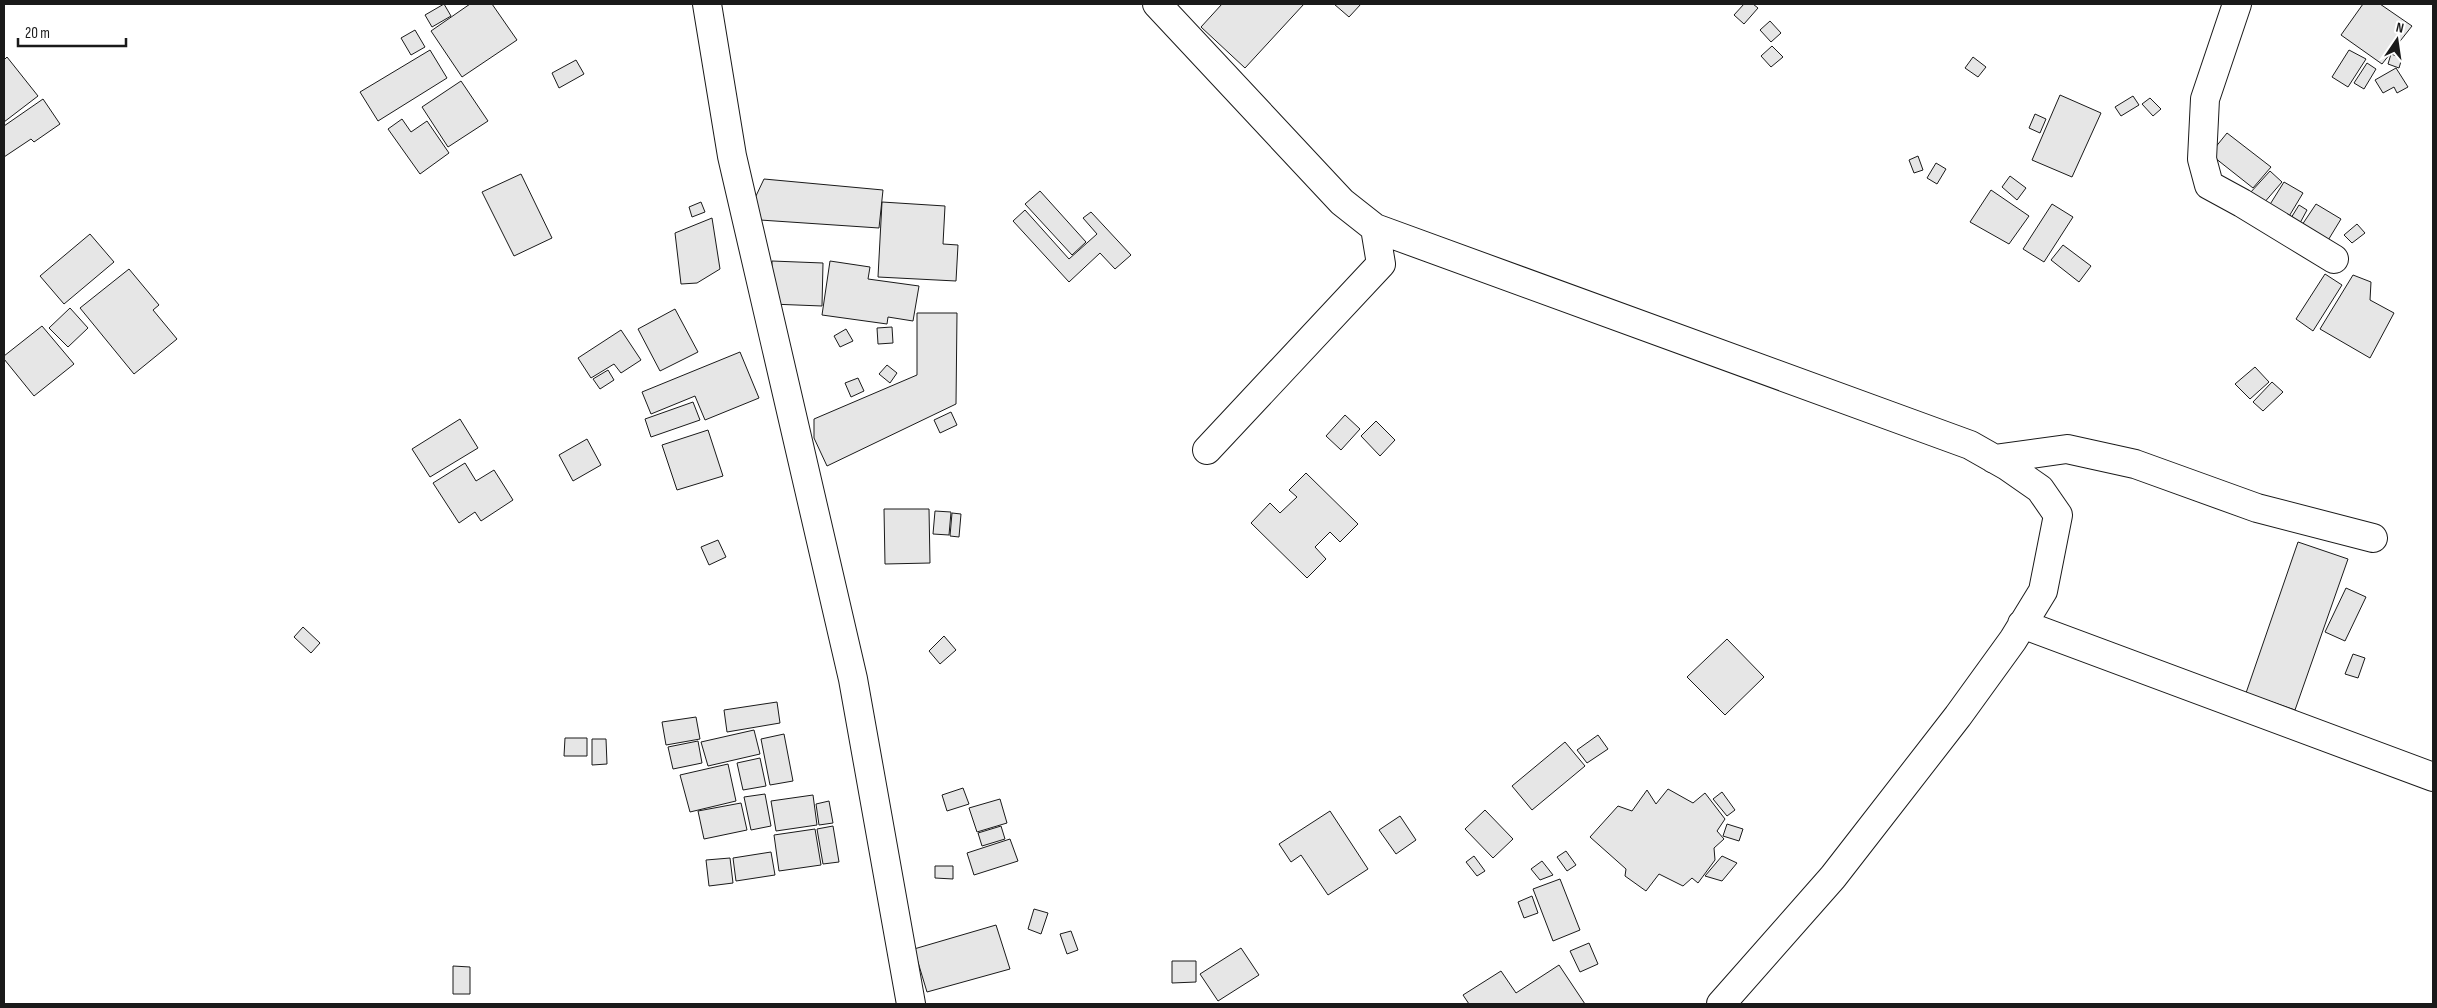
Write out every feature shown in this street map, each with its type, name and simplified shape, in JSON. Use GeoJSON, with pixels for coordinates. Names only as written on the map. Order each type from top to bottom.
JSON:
{"type":"FeatureCollection","features":[{"type":"Feature","properties":{"kind":"street"},"geometry":{"type":"LineString","coordinates":[[707,4],[732,156],[853,679],[911,1004]]}},
{"type":"Feature","properties":{"kind":"street"},"geometry":{"type":"LineString","coordinates":[[1157,4],[1342,202],[1375,228],[1960,442],[1994,458],[2040,489],[2058,515],[2043,591],[2022,624],[1958,716],[1833,877],[1721,1004]]}},
{"type":"Feature","properties":{"kind":"street"},"geometry":{"type":"LineString","coordinates":[[2237,4],[2205,99],[2202,159],[2209,185],[2334,259]]}},
{"type":"Feature","properties":{"kind":"street"},"geometry":{"type":"LineString","coordinates":[[1207,450],[1381,264],[1375,228]]}},
{"type":"Feature","properties":{"kind":"street"},"geometry":{"type":"LineString","coordinates":[[1994,458],[2066,449],[2135,464],[2257,508],[2372,538]]}},
{"type":"Feature","properties":{"kind":"street"},"geometry":{"type":"LineString","coordinates":[[2022,624],[2433,777]]}},
{"type":"Feature","properties":{"kind":"building"},"geometry":{"type":"Polygon","coordinates":[[[444,4],[451,16],[432,27],[425,15],[444,4]]]}},
{"type":"Feature","properties":{"kind":"building"},"geometry":{"type":"Polygon","coordinates":[[[470,4],[492,4],[517,40],[462,77],[431,31],[470,4]]]}},
{"type":"Feature","properties":{"kind":"building"},"geometry":{"type":"Polygon","coordinates":[[[1222,4],[1304,4],[1245,68],[1201,27],[1222,4]]]}},
{"type":"Feature","properties":{"kind":"building"},"geometry":{"type":"Polygon","coordinates":[[[1334,4],[1361,4],[1349,17],[1334,4]]]}},
{"type":"Feature","properties":{"kind":"building"},"geometry":{"type":"Polygon","coordinates":[[[1744,4],[1753,4],[1758,8],[1744,24],[1734,15],[1744,4]]]}},
{"type":"Feature","properties":{"kind":"building"},"geometry":{"type":"Polygon","coordinates":[[[2363,4],[2380,4],[2412,26],[2382,64],[2341,35],[2363,4]]]}},
{"type":"Feature","properties":{"kind":"building"},"geometry":{"type":"Polygon","coordinates":[[[1770,21],[1781,33],[1771,42],[1760,30],[1770,21]]]}},
{"type":"Feature","properties":{"kind":"building"},"geometry":{"type":"Polygon","coordinates":[[[415,30],[425,47],[411,55],[401,38],[415,30]]]}},
{"type":"Feature","properties":{"kind":"building"},"geometry":{"type":"Polygon","coordinates":[[[1772,46],[1783,57],[1771,67],[1761,56],[1772,46]]]}},
{"type":"Feature","properties":{"kind":"building"},"geometry":{"type":"Polygon","coordinates":[[[430,50],[447,78],[378,121],[360,92],[430,50]]]}},
{"type":"Feature","properties":{"kind":"building"},"geometry":{"type":"Polygon","coordinates":[[[2349,50],[2366,59],[2348,87],[2332,77],[2349,50]]]}},
{"type":"Feature","properties":{"kind":"building"},"geometry":{"type":"Polygon","coordinates":[[[2391,54],[2402,58],[2399,68],[2388,64],[2391,54]]]}},
{"type":"Feature","properties":{"kind":"building"},"geometry":{"type":"Polygon","coordinates":[[[7,57],[38,96],[4,122],[4,60],[7,57]]]}},
{"type":"Feature","properties":{"kind":"building"},"geometry":{"type":"Polygon","coordinates":[[[1973,57],[1986,67],[1978,77],[1965,68],[1973,57]]]}},
{"type":"Feature","properties":{"kind":"building"},"geometry":{"type":"Polygon","coordinates":[[[576,60],[584,74],[559,88],[552,73],[576,60]]]}},
{"type":"Feature","properties":{"kind":"building"},"geometry":{"type":"Polygon","coordinates":[[[2367,63],[2376,69],[2364,89],[2354,83],[2367,63]]]}},
{"type":"Feature","properties":{"kind":"building"},"geometry":{"type":"Polygon","coordinates":[[[2396,68],[2408,87],[2397,93],[2394,87],[2383,93],[2375,80],[2396,68]]]}},
{"type":"Feature","properties":{"kind":"building"},"geometry":{"type":"Polygon","coordinates":[[[461,81],[488,121],[448,147],[422,107],[461,81]]]}},
{"type":"Feature","properties":{"kind":"building"},"geometry":{"type":"Polygon","coordinates":[[[2060,95],[2101,113],[2072,177],[2032,160],[2060,95]]]}},
{"type":"Feature","properties":{"kind":"building"},"geometry":{"type":"Polygon","coordinates":[[[2133,96],[2139,105],[2121,116],[2115,107],[2133,96]]]}},
{"type":"Feature","properties":{"kind":"building"},"geometry":{"type":"Polygon","coordinates":[[[2150,98],[2161,109],[2153,116],[2142,104],[2150,98]]]}},
{"type":"Feature","properties":{"kind":"building"},"geometry":{"type":"Polygon","coordinates":[[[43,99],[60,124],[34,142],[31,139],[4,157],[4,126],[43,99]]]}},
{"type":"Feature","properties":{"kind":"building"},"geometry":{"type":"Polygon","coordinates":[[[2035,114],[2046,119],[2040,133],[2029,128],[2035,114]]]}},
{"type":"Feature","properties":{"kind":"building"},"geometry":{"type":"Polygon","coordinates":[[[402,119],[411,132],[427,121],[449,153],[420,174],[388,129],[402,119]]]}},
{"type":"Feature","properties":{"kind":"building"},"geometry":{"type":"Polygon","coordinates":[[[2227,133],[2271,167],[2253,188],[2210,154],[2227,133]]]}},
{"type":"Feature","properties":{"kind":"building"},"geometry":{"type":"Polygon","coordinates":[[[1918,156],[1923,170],[1914,173],[1909,160],[1918,156]]]}},
{"type":"Feature","properties":{"kind":"building"},"geometry":{"type":"Polygon","coordinates":[[[1936,163],[1946,169],[1937,184],[1927,178],[1936,163]]]}},
{"type":"Feature","properties":{"kind":"building"},"geometry":{"type":"Polygon","coordinates":[[[2270,171],[2282,182],[2263,204],[2250,193],[2270,171]]]}},
{"type":"Feature","properties":{"kind":"building"},"geometry":{"type":"Polygon","coordinates":[[[521,174],[552,238],[514,256],[482,192],[521,174]]]}},
{"type":"Feature","properties":{"kind":"building"},"geometry":{"type":"Polygon","coordinates":[[[2010,176],[2026,188],[2017,200],[2002,187],[2010,176]]]}},
{"type":"Feature","properties":{"kind":"building"},"geometry":{"type":"Polygon","coordinates":[[[764,179],[883,190],[879,228],[760,220],[755,198],[764,179]]]}},
{"type":"Feature","properties":{"kind":"building"},"geometry":{"type":"Polygon","coordinates":[[[2284,182],[2303,193],[2288,218],[2269,206],[2284,182]]]}},
{"type":"Feature","properties":{"kind":"building"},"geometry":{"type":"Polygon","coordinates":[[[1991,190],[2029,216],[2009,244],[1970,222],[1991,190]]]}},
{"type":"Feature","properties":{"kind":"building"},"geometry":{"type":"Polygon","coordinates":[[[1040,191],[1086,242],[1072,255],[1025,204],[1040,191]]]}},
{"type":"Feature","properties":{"kind":"building"},"geometry":{"type":"Polygon","coordinates":[[[701,202],[705,212],[692,217],[689,207],[701,202]]]}},
{"type":"Feature","properties":{"kind":"building"},"geometry":{"type":"Polygon","coordinates":[[[882,202],[945,206],[943,244],[958,245],[956,281],[878,277],[882,202]]]}},
{"type":"Feature","properties":{"kind":"building"},"geometry":{"type":"Polygon","coordinates":[[[2052,204],[2073,217],[2044,262],[2023,249],[2052,204]]]}},
{"type":"Feature","properties":{"kind":"building"},"geometry":{"type":"Polygon","coordinates":[[[2316,204],[2341,219],[2327,242],[2302,225],[2316,204]]]}},
{"type":"Feature","properties":{"kind":"building"},"geometry":{"type":"Polygon","coordinates":[[[2299,205],[2307,210],[2300,223],[2291,218],[2299,205]]]}},
{"type":"Feature","properties":{"kind":"building"},"geometry":{"type":"Polygon","coordinates":[[[1025,210],[1069,259],[1097,234],[1083,218],[1091,212],[1131,255],[1115,269],[1100,253],[1069,282],[1013,221],[1025,210]]]}},
{"type":"Feature","properties":{"kind":"building"},"geometry":{"type":"Polygon","coordinates":[[[712,218],[720,269],[697,283],[681,284],[675,233],[712,218]]]}},
{"type":"Feature","properties":{"kind":"building"},"geometry":{"type":"Polygon","coordinates":[[[2357,224],[2365,233],[2352,243],[2344,235],[2357,224]]]}},
{"type":"Feature","properties":{"kind":"building"},"geometry":{"type":"Polygon","coordinates":[[[90,234],[114,262],[64,304],[40,276],[90,234]]]}},
{"type":"Feature","properties":{"kind":"building"},"geometry":{"type":"Polygon","coordinates":[[[2063,245],[2091,266],[2079,282],[2051,260],[2063,245]]]}},
{"type":"Feature","properties":{"kind":"building"},"geometry":{"type":"Polygon","coordinates":[[[772,261],[823,263],[822,306],[771,304],[772,261]]]}},
{"type":"Feature","properties":{"kind":"building"},"geometry":{"type":"Polygon","coordinates":[[[830,261],[870,267],[868,279],[919,286],[913,321],[888,317],[887,324],[822,315],[830,261]]]}},
{"type":"Feature","properties":{"kind":"building"},"geometry":{"type":"Polygon","coordinates":[[[129,269],[159,305],[153,310],[177,339],[134,374],[80,308],[129,269]]]}},
{"type":"Feature","properties":{"kind":"building"},"geometry":{"type":"Polygon","coordinates":[[[2325,274],[2342,285],[2313,331],[2296,319],[2325,274]]]}},
{"type":"Feature","properties":{"kind":"building"},"geometry":{"type":"Polygon","coordinates":[[[2353,275],[2371,282],[2370,300],[2394,313],[2370,358],[2320,329],[2353,275]]]}},
{"type":"Feature","properties":{"kind":"building"},"geometry":{"type":"Polygon","coordinates":[[[70,308],[88,328],[68,347],[49,328],[70,308]]]}},
{"type":"Feature","properties":{"kind":"building"},"geometry":{"type":"Polygon","coordinates":[[[675,309],[698,352],[660,371],[638,329],[675,309]]]}},
{"type":"Feature","properties":{"kind":"building"},"geometry":{"type":"Polygon","coordinates":[[[917,313],[957,313],[956,404],[827,466],[814,438],[814,419],[917,375],[917,313]]]}},
{"type":"Feature","properties":{"kind":"building"},"geometry":{"type":"Polygon","coordinates":[[[42,326],[74,364],[34,396],[4,359],[4,356],[42,326]]]}},
{"type":"Feature","properties":{"kind":"building"},"geometry":{"type":"Polygon","coordinates":[[[892,327],[893,343],[878,344],[877,328],[892,327]]]}},
{"type":"Feature","properties":{"kind":"building"},"geometry":{"type":"Polygon","coordinates":[[[846,329],[853,341],[840,347],[834,336],[846,329]]]}},
{"type":"Feature","properties":{"kind":"building"},"geometry":{"type":"Polygon","coordinates":[[[621,330],[641,360],[621,373],[614,364],[591,378],[578,358],[621,330]]]}},
{"type":"Feature","properties":{"kind":"building"},"geometry":{"type":"Polygon","coordinates":[[[740,352],[759,398],[705,420],[695,396],[651,414],[642,392],[740,352]]]}},
{"type":"Feature","properties":{"kind":"building"},"geometry":{"type":"Polygon","coordinates":[[[887,365],[897,373],[890,383],[879,374],[887,365]]]}},
{"type":"Feature","properties":{"kind":"building"},"geometry":{"type":"Polygon","coordinates":[[[2255,367],[2269,382],[2250,399],[2235,384],[2255,367]]]}},
{"type":"Feature","properties":{"kind":"building"},"geometry":{"type":"Polygon","coordinates":[[[608,370],[614,380],[600,389],[593,379],[608,370]]]}},
{"type":"Feature","properties":{"kind":"building"},"geometry":{"type":"Polygon","coordinates":[[[858,378],[864,391],[851,397],[845,383],[858,378]]]}},
{"type":"Feature","properties":{"kind":"building"},"geometry":{"type":"Polygon","coordinates":[[[2272,382],[2283,392],[2263,411],[2253,402],[2272,382]]]}},
{"type":"Feature","properties":{"kind":"building"},"geometry":{"type":"Polygon","coordinates":[[[693,402],[700,420],[651,437],[645,419],[693,402]]]}},
{"type":"Feature","properties":{"kind":"building"},"geometry":{"type":"Polygon","coordinates":[[[951,412],[957,425],[940,433],[934,420],[951,412]]]}},
{"type":"Feature","properties":{"kind":"building"},"geometry":{"type":"Polygon","coordinates":[[[1345,415],[1360,429],[1341,450],[1326,436],[1345,415]]]}},
{"type":"Feature","properties":{"kind":"building"},"geometry":{"type":"Polygon","coordinates":[[[460,419],[478,448],[430,477],[412,449],[460,419]]]}},
{"type":"Feature","properties":{"kind":"building"},"geometry":{"type":"Polygon","coordinates":[[[1376,421],[1395,440],[1380,456],[1361,436],[1376,421]]]}},
{"type":"Feature","properties":{"kind":"building"},"geometry":{"type":"Polygon","coordinates":[[[708,430],[723,476],[677,490],[662,445],[708,430]]]}},
{"type":"Feature","properties":{"kind":"building"},"geometry":{"type":"Polygon","coordinates":[[[587,439],[601,465],[573,481],[559,455],[587,439]]]}},
{"type":"Feature","properties":{"kind":"building"},"geometry":{"type":"Polygon","coordinates":[[[465,463],[476,481],[494,470],[513,500],[481,521],[475,512],[459,523],[433,483],[465,463]]]}},
{"type":"Feature","properties":{"kind":"building"},"geometry":{"type":"Polygon","coordinates":[[[1306,473],[1358,524],[1340,542],[1330,532],[1315,547],[1326,559],[1307,578],[1251,523],[1270,503],[1280,513],[1297,497],[1289,490],[1306,473]]]}},
{"type":"Feature","properties":{"kind":"building"},"geometry":{"type":"Polygon","coordinates":[[[884,509],[929,509],[930,563],[885,564],[884,509]]]}},
{"type":"Feature","properties":{"kind":"building"},"geometry":{"type":"Polygon","coordinates":[[[935,511],[951,512],[949,535],[933,534],[935,511]]]}},
{"type":"Feature","properties":{"kind":"building"},"geometry":{"type":"Polygon","coordinates":[[[952,513],[961,514],[959,537],[950,536],[952,513]]]}},
{"type":"Feature","properties":{"kind":"building"},"geometry":{"type":"Polygon","coordinates":[[[718,540],[726,557],[709,565],[701,547],[718,540]]]}},
{"type":"Feature","properties":{"kind":"building"},"geometry":{"type":"Polygon","coordinates":[[[2298,542],[2348,559],[2295,710],[2246,693],[2298,542]]]}},
{"type":"Feature","properties":{"kind":"building"},"geometry":{"type":"Polygon","coordinates":[[[2346,588],[2366,597],[2345,641],[2325,632],[2346,588]]]}},
{"type":"Feature","properties":{"kind":"building"},"geometry":{"type":"Polygon","coordinates":[[[303,627],[320,643],[311,653],[294,637],[303,627]]]}},
{"type":"Feature","properties":{"kind":"building"},"geometry":{"type":"Polygon","coordinates":[[[944,636],[956,650],[940,664],[929,651],[944,636]]]}},
{"type":"Feature","properties":{"kind":"building"},"geometry":{"type":"Polygon","coordinates":[[[1727,639],[1764,677],[1725,715],[1687,677],[1727,639]]]}},
{"type":"Feature","properties":{"kind":"building"},"geometry":{"type":"Polygon","coordinates":[[[2353,654],[2365,658],[2358,678],[2345,674],[2353,654]]]}},
{"type":"Feature","properties":{"kind":"building"},"geometry":{"type":"Polygon","coordinates":[[[777,702],[780,723],[727,732],[724,710],[777,702]]]}},
{"type":"Feature","properties":{"kind":"building"},"geometry":{"type":"Polygon","coordinates":[[[696,717],[700,739],[666,745],[662,722],[696,717]]]}},
{"type":"Feature","properties":{"kind":"building"},"geometry":{"type":"Polygon","coordinates":[[[754,730],[760,754],[708,766],[701,742],[754,730]]]}},
{"type":"Feature","properties":{"kind":"building"},"geometry":{"type":"Polygon","coordinates":[[[784,734],[793,781],[770,785],[761,739],[784,734]]]}},
{"type":"Feature","properties":{"kind":"building"},"geometry":{"type":"Polygon","coordinates":[[[1598,735],[1608,749],[1587,763],[1577,750],[1598,735]]]}},
{"type":"Feature","properties":{"kind":"building"},"geometry":{"type":"Polygon","coordinates":[[[565,738],[587,738],[587,756],[564,756],[565,738]]]}},
{"type":"Feature","properties":{"kind":"building"},"geometry":{"type":"Polygon","coordinates":[[[592,739],[606,739],[607,764],[592,765],[592,739]]]}},
{"type":"Feature","properties":{"kind":"building"},"geometry":{"type":"Polygon","coordinates":[[[698,741],[702,763],[673,769],[668,747],[698,741]]]}},
{"type":"Feature","properties":{"kind":"building"},"geometry":{"type":"Polygon","coordinates":[[[1565,742],[1585,766],[1532,810],[1512,786],[1565,742]]]}},
{"type":"Feature","properties":{"kind":"building"},"geometry":{"type":"Polygon","coordinates":[[[760,758],[766,786],[743,790],[737,763],[760,758]]]}},
{"type":"Feature","properties":{"kind":"building"},"geometry":{"type":"Polygon","coordinates":[[[728,764],[736,801],[690,812],[680,775],[728,764]]]}},
{"type":"Feature","properties":{"kind":"building"},"geometry":{"type":"Polygon","coordinates":[[[963,788],[969,804],[947,811],[942,795],[963,788]]]}},
{"type":"Feature","properties":{"kind":"building"},"geometry":{"type":"Polygon","coordinates":[[[1668,789],[1693,803],[1705,793],[1725,819],[1717,831],[1724,839],[1714,848],[1715,860],[1698,883],[1692,878],[1683,886],[1659,874],[1646,891],[1625,876],[1626,869],[1590,837],[1618,806],[1632,811],[1647,790],[1656,804],[1668,789]]]}},
{"type":"Feature","properties":{"kind":"building"},"geometry":{"type":"Polygon","coordinates":[[[1722,792],[1735,810],[1727,816],[1713,799],[1722,792]]]}},
{"type":"Feature","properties":{"kind":"building"},"geometry":{"type":"Polygon","coordinates":[[[765,794],[771,826],[751,830],[744,797],[765,794]]]}},
{"type":"Feature","properties":{"kind":"building"},"geometry":{"type":"Polygon","coordinates":[[[813,795],[817,825],[776,831],[771,801],[813,795]]]}},
{"type":"Feature","properties":{"kind":"building"},"geometry":{"type":"Polygon","coordinates":[[[1000,799],[1007,823],[977,832],[969,808],[1000,799]]]}},
{"type":"Feature","properties":{"kind":"building"},"geometry":{"type":"Polygon","coordinates":[[[829,801],[833,823],[819,825],[816,804],[829,801]]]}},
{"type":"Feature","properties":{"kind":"building"},"geometry":{"type":"Polygon","coordinates":[[[741,803],[747,830],[704,839],[698,811],[741,803]]]}},
{"type":"Feature","properties":{"kind":"building"},"geometry":{"type":"Polygon","coordinates":[[[1485,810],[1513,839],[1493,858],[1465,829],[1485,810]]]}},
{"type":"Feature","properties":{"kind":"building"},"geometry":{"type":"Polygon","coordinates":[[[1330,811],[1368,869],[1328,895],[1301,855],[1291,862],[1279,844],[1330,811]]]}},
{"type":"Feature","properties":{"kind":"building"},"geometry":{"type":"Polygon","coordinates":[[[1400,816],[1416,840],[1396,854],[1379,830],[1400,816]]]}},
{"type":"Feature","properties":{"kind":"building"},"geometry":{"type":"Polygon","coordinates":[[[1727,824],[1743,829],[1739,841],[1723,836],[1727,824]]]}},
{"type":"Feature","properties":{"kind":"building"},"geometry":{"type":"Polygon","coordinates":[[[833,826],[839,862],[823,864],[817,829],[833,826]]]}},
{"type":"Feature","properties":{"kind":"building"},"geometry":{"type":"Polygon","coordinates":[[[1001,826],[1005,839],[982,846],[978,833],[1001,826]]]}},
{"type":"Feature","properties":{"kind":"building"},"geometry":{"type":"Polygon","coordinates":[[[815,829],[821,865],[779,871],[774,835],[815,829]]]}},
{"type":"Feature","properties":{"kind":"building"},"geometry":{"type":"Polygon","coordinates":[[[1010,839],[1018,861],[974,875],[967,853],[1010,839]]]}},
{"type":"Feature","properties":{"kind":"building"},"geometry":{"type":"Polygon","coordinates":[[[1566,851],[1576,865],[1567,871],[1557,857],[1566,851]]]}},
{"type":"Feature","properties":{"kind":"building"},"geometry":{"type":"Polygon","coordinates":[[[771,852],[775,875],[736,881],[733,858],[771,852]]]}},
{"type":"Feature","properties":{"kind":"building"},"geometry":{"type":"Polygon","coordinates":[[[1474,856],[1485,871],[1477,876],[1466,862],[1474,856]]]}},
{"type":"Feature","properties":{"kind":"building"},"geometry":{"type":"Polygon","coordinates":[[[1722,856],[1737,863],[1722,881],[1705,876],[1722,856]]]}},
{"type":"Feature","properties":{"kind":"building"},"geometry":{"type":"Polygon","coordinates":[[[730,858],[733,883],[709,886],[706,860],[730,858]]]}},
{"type":"Feature","properties":{"kind":"building"},"geometry":{"type":"Polygon","coordinates":[[[1542,861],[1553,875],[1540,880],[1531,869],[1542,861]]]}},
{"type":"Feature","properties":{"kind":"building"},"geometry":{"type":"Polygon","coordinates":[[[935,866],[953,866],[953,879],[935,878],[935,866]]]}},
{"type":"Feature","properties":{"kind":"building"},"geometry":{"type":"Polygon","coordinates":[[[1560,879],[1580,930],[1553,941],[1533,889],[1560,879]]]}},
{"type":"Feature","properties":{"kind":"building"},"geometry":{"type":"Polygon","coordinates":[[[1532,896],[1538,913],[1524,918],[1518,902],[1532,896]]]}},
{"type":"Feature","properties":{"kind":"building"},"geometry":{"type":"Polygon","coordinates":[[[1034,909],[1048,913],[1041,934],[1028,929],[1034,909]]]}},
{"type":"Feature","properties":{"kind":"building"},"geometry":{"type":"Polygon","coordinates":[[[996,925],[1010,969],[927,992],[914,949],[996,925]]]}},
{"type":"Feature","properties":{"kind":"building"},"geometry":{"type":"Polygon","coordinates":[[[1071,931],[1078,950],[1067,954],[1060,934],[1071,931]]]}},
{"type":"Feature","properties":{"kind":"building"},"geometry":{"type":"Polygon","coordinates":[[[1589,943],[1598,964],[1580,972],[1570,951],[1589,943]]]}},
{"type":"Feature","properties":{"kind":"building"},"geometry":{"type":"Polygon","coordinates":[[[1241,948],[1259,975],[1218,1001],[1200,974],[1241,948]]]}},
{"type":"Feature","properties":{"kind":"building"},"geometry":{"type":"Polygon","coordinates":[[[1172,961],[1196,961],[1196,982],[1172,983],[1172,961]]]}},
{"type":"Feature","properties":{"kind":"building"},"geometry":{"type":"Polygon","coordinates":[[[1559,965],[1585,1004],[1469,1004],[1463,995],[1501,971],[1516,993],[1559,965]]]}},
{"type":"Feature","properties":{"kind":"building"},"geometry":{"type":"Polygon","coordinates":[[[453,966],[470,967],[470,994],[453,994],[453,966]]]}}]}
